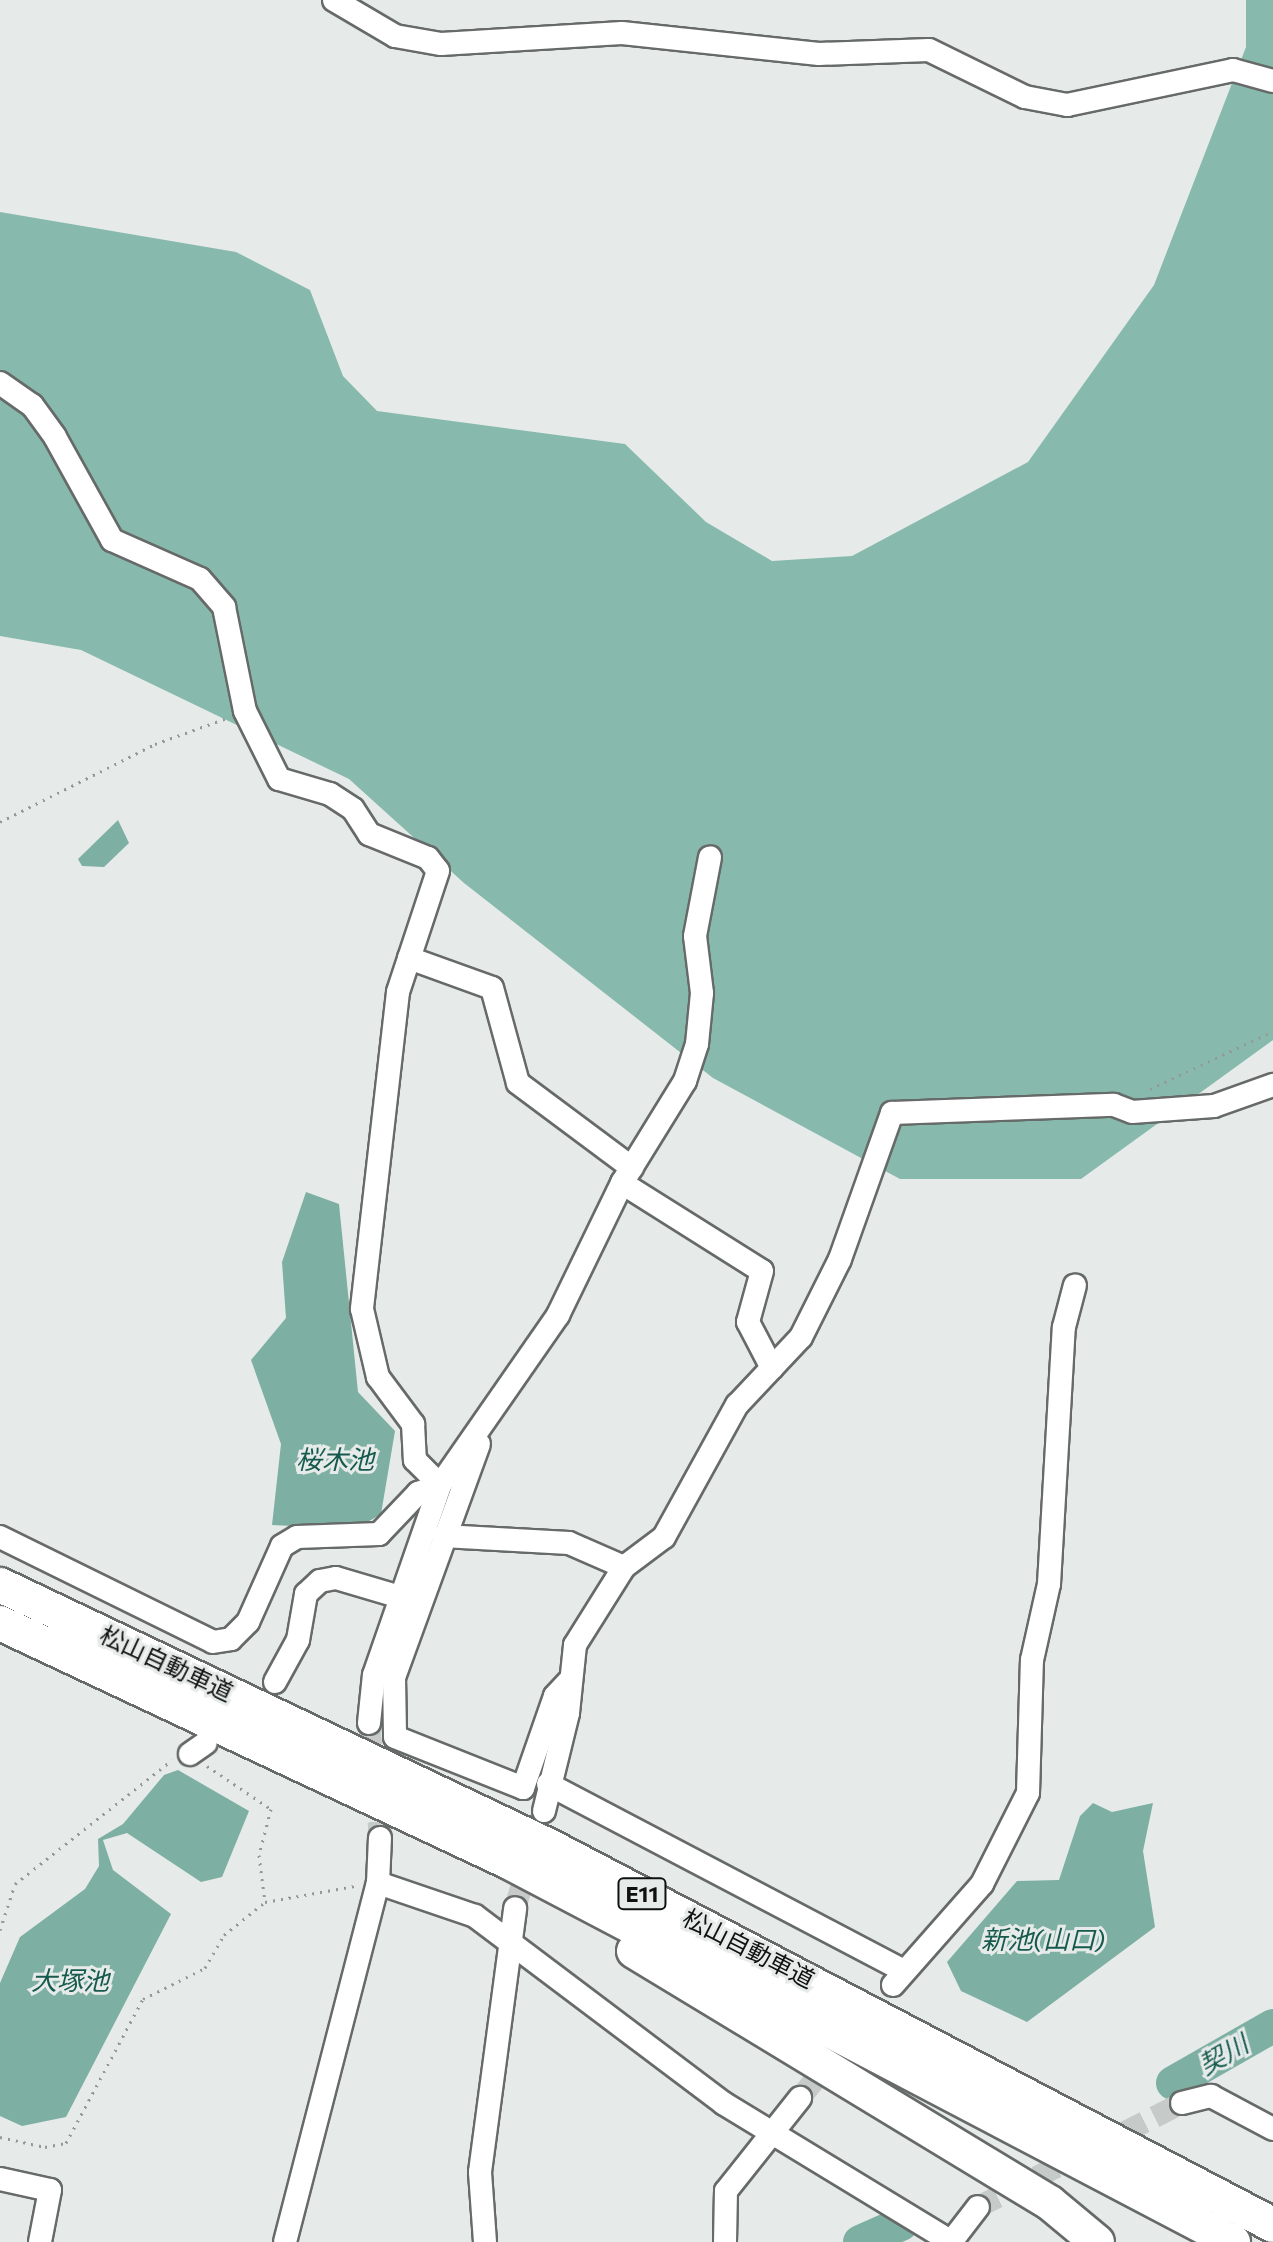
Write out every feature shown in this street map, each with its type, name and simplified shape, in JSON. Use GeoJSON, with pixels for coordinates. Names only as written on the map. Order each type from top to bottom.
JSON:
{"type":"FeatureCollection","features":[{"type":"Feature","properties":{"kind":"highway","name":"松山自動車道"},"geometry":{"type":"LineString","coordinates":[[0,1585],[535,1839],[929,2040],[1273,2225]]}},
{"type":"Feature","properties":{"kind":"highway","name":"松山自動車道"},"geometry":{"type":"LineString","coordinates":[[0,1623],[147,1688],[813,2015],[1233,2242]]}},
{"type":"Feature","properties":{"kind":"highway"},"geometry":{"type":"LineString","coordinates":[[147,1688],[673,1971],[1050,2203],[1097,2242]]}},
{"type":"Feature","properties":{"kind":"highway"},"geometry":{"type":"LineString","coordinates":[[929,2040],[1273,2204]]}},
{"type":"Feature","properties":{"kind":"street"},"geometry":{"type":"LineString","coordinates":[[334,0],[384,31],[441,44],[622,33],[819,54],[929,50],[1025,97],[1067,105],[1233,70],[1273,81]]}},
{"type":"Feature","properties":{"kind":"street"},"geometry":{"type":"LineString","coordinates":[[0,383],[32,405],[55,437],[112,540],[200,579],[224,607],[245,711],[279,779],[330,794],[353,809],[369,834],[428,858],[438,871],[409,958],[384,1082],[362,1309],[378,1377],[413,1424],[415,1460],[440,1485]]}},
{"type":"Feature","properties":{"kind":"street"},"geometry":{"type":"LineString","coordinates":[[369,1723],[374,1675],[440,1485],[558,1315],[627,1175],[685,1081],[697,1044],[702,993],[695,936],[710,857]]}},
{"type":"Feature","properties":{"kind":"street"},"geometry":{"type":"LineString","coordinates":[[409,958],[492,988],[518,1083],[627,1175],[762,1271],[748,1322],[772,1368]]}},
{"type":"Feature","properties":{"kind":"street"},"geometry":{"type":"LineString","coordinates":[[544,1811],[575,1645],[624,1567],[664,1537],[737,1405],[801,1337],[840,1259],[892,1113],[1114,1105],[1132,1112],[1214,1106],[1273,1085]]}},
{"type":"Feature","properties":{"kind":"street"},"geometry":{"type":"LineString","coordinates":[[548,1784],[898,1978],[982,1884],[1028,1793],[1032,1660],[1049,1584],[1064,1327],[1075,1285]]}},
{"type":"Feature","properties":{"kind":"street"},"geometry":{"type":"LineString","coordinates":[[485,1424],[394,1677],[395,1737],[523,1788],[555,1696],[571,1679]]}},
{"type":"Feature","properties":{"kind":"street"},"geometry":{"type":"LineString","coordinates":[[0,1537],[213,1642],[231,1639],[248,1622],[282,1546],[297,1537],[379,1534],[418,1493],[440,1485]]}},
{"type":"Feature","properties":{"kind":"street"},"geometry":{"type":"LineString","coordinates":[[443,1536],[569,1543],[624,1567]]}},
{"type":"Feature","properties":{"kind":"street"},"geometry":{"type":"LineString","coordinates":[[275,1682],[298,1640],[306,1594],[320,1581],[336,1578],[400,1597]]}},
{"type":"Feature","properties":{"kind":"street"},"geometry":{"type":"LineString","coordinates":[[285,2242],[378,1883],[380,1838]]}},
{"type":"Feature","properties":{"kind":"street"},"geometry":{"type":"LineString","coordinates":[[378,1883],[431,1895],[511,1939],[773,2134],[952,2242],[978,2207]]}},
{"type":"Feature","properties":{"kind":"street"},"geometry":{"type":"LineString","coordinates":[[484,2241],[480,2172],[515,1908]]}},
{"type":"Feature","properties":{"kind":"street"},"geometry":{"type":"LineString","coordinates":[[1182,2103],[1211,2096],[1273,2129]]}},
{"type":"Feature","properties":{"kind":"street"},"geometry":{"type":"LineString","coordinates":[[725,2242],[726,2191],[800,2098]]}},
{"type":"Feature","properties":{"kind":"street"},"geometry":{"type":"LineString","coordinates":[[0,2179],[50,2190],[40,2242]]}},
{"type":"Feature","properties":{"kind":"path"},"geometry":{"type":"LineString","coordinates":[[0,822],[155,744],[245,711]]}},
{"type":"Feature","properties":{"kind":"path"},"geometry":{"type":"LineString","coordinates":[[1114,1105],[1273,1031]]}},
{"type":"Feature","properties":{"kind":"path"},"geometry":{"type":"LineString","coordinates":[[0,1930],[15,1884],[169,1762],[198,1749],[271,1809],[259,1855],[265,1902]]}},
{"type":"Feature","properties":{"kind":"path"},"geometry":{"type":"LineString","coordinates":[[0,2137],[45,2147],[66,2143],[143,1999],[205,1968],[224,1935],[265,1902],[378,1883]]}},
{"type":"Feature","properties":{"kind":"shaded area"},"geometry":{"type":"Polygon","coordinates":[[[1246,0],[1273,0],[1273,1040],[1081,1179],[900,1179],[713,1078],[464,883],[349,779],[81,650],[0,636],[0,212],[236,252],[310,290],[343,376],[377,411],[625,444],[706,522],[772,561],[852,556],[1028,462],[1154,285],[1246,47],[1246,0]]]}},
{"type":"Feature","properties":{"kind":"water"},"geometry":{"type":"Polygon","coordinates":[[[118,820],[129,843],[104,867],[82,866],[78,859],[118,820]]]}},
{"type":"Feature","properties":{"kind":"water","name":"桜木池"},"geometry":{"type":"Polygon","coordinates":[[[306,1192],[339,1204],[358,1392],[395,1431],[381,1514],[356,1529],[272,1525],[281,1444],[251,1360],[286,1318],[282,1262],[306,1192]]]}},
{"type":"Feature","properties":{"kind":"water","name":"大塚池"},"geometry":{"type":"Polygon","coordinates":[[[178,1770],[249,1811],[222,1877],[201,1882],[127,1833],[103,1840],[113,1870],[171,1914],[66,2117],[22,2126],[0,2116],[0,1983],[20,1937],[85,1889],[99,1866],[98,1839],[123,1824],[164,1775],[178,1770]]]}},
{"type":"Feature","properties":{"kind":"water","name":"新池(山口)"},"geometry":{"type":"Polygon","coordinates":[[[1093,1803],[1112,1812],[1153,1803],[1143,1851],[1155,1927],[1027,2022],[961,1991],[947,1962],[1017,1881],[1059,1880],[1080,1816],[1093,1803]]]}},
{"type":"Feature","properties":{"kind":"waterway","name":"契川"},"geometry":{"type":"LineString","coordinates":[[1173,2083],[1273,2026]]}},
{"type":"Feature","properties":{"kind":"waterway","name":"契川"},"geometry":{"type":"LineString","coordinates":[[860,2242],[901,2224]]}},
{"type":"Feature","properties":{"kind":"tunnel"},"geometry":{"type":"LineString","coordinates":[[369,1723],[380,1838]]}},
{"type":"Feature","properties":{"kind":"tunnel"},"geometry":{"type":"LineString","coordinates":[[515,1908],[530,1859]]}},
{"type":"Feature","properties":{"kind":"tunnel"},"geometry":{"type":"LineString","coordinates":[[800,2098],[832,2059]]}},
{"type":"Feature","properties":{"kind":"tunnel"},"geometry":{"type":"LineString","coordinates":[[978,2207],[1182,2103]]}}]}
